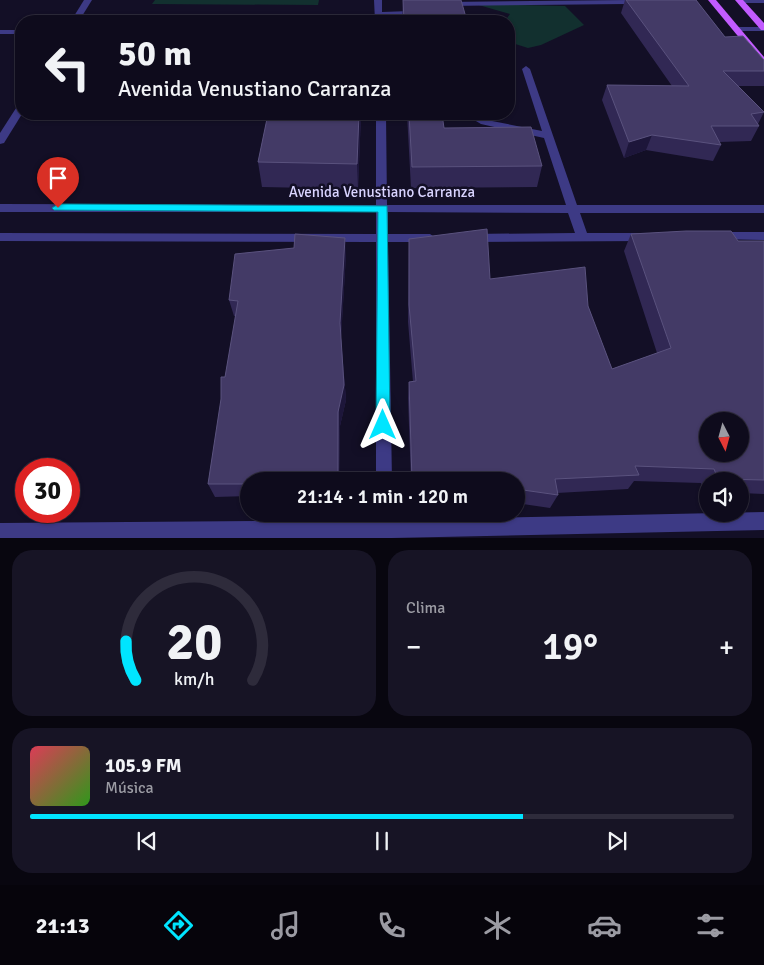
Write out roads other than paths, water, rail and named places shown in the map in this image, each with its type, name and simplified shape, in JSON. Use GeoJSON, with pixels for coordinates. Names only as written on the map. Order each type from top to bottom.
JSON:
{"type":"FeatureCollection","features":[{"type":"Feature","properties":{"kind":"main road"},"geometry":{"type":"LineString","coordinates":[[712,0],[764,62]]}},
{"type":"Feature","properties":{"kind":"main road"},"geometry":{"type":"LineString","coordinates":[[740,0],[764,28]]}},
{"type":"Feature","properties":{"kind":"street"},"geometry":{"type":"LineString","coordinates":[[79,15],[88,0]]}},
{"type":"Feature","properties":{"kind":"street"},"geometry":{"type":"LineString","coordinates":[[378,0],[379,15]]}},
{"type":"Feature","properties":{"kind":"street"},"geometry":{"type":"LineString","coordinates":[[439,4],[462,2],[626,2],[624,0]]}},
{"type":"Feature","properties":{"kind":"street"},"geometry":{"type":"LineString","coordinates":[[740,0],[764,1]]}},
{"type":"Feature","properties":{"kind":"street"},"geometry":{"type":"LineString","coordinates":[[399,15],[412,13],[424,7]]}},
{"type":"Feature","properties":{"kind":"street"},"geometry":{"type":"LineString","coordinates":[[736,29],[764,28]]}},
{"type":"Feature","properties":{"kind":"street"},"geometry":{"type":"LineString","coordinates":[[0,32],[15,32]]}},
{"type":"Feature","properties":{"kind":"street"},"geometry":{"type":"LineString","coordinates":[[526,69],[582,237]]}},
{"type":"Feature","properties":{"kind":"street"},"geometry":{"type":"LineString","coordinates":[[0,140],[15,116]]}},
{"type":"Feature","properties":{"kind":"street"},"geometry":{"type":"LineString","coordinates":[[381,120],[384,472]]}},
{"type":"Feature","properties":{"kind":"street"},"geometry":{"type":"LineString","coordinates":[[480,120],[548,136]]}},
{"type":"Feature","properties":{"kind":"street","name":"Avenida Venustiano Carranza"},"geometry":{"type":"LineString","coordinates":[[0,208],[764,209]]}},
{"type":"Feature","properties":{"kind":"street"},"geometry":{"type":"LineString","coordinates":[[706,236],[764,236]]}},
{"type":"Feature","properties":{"kind":"street"},"geometry":{"type":"LineString","coordinates":[[0,237],[442,238]]}},
{"type":"Feature","properties":{"kind":"street"},"geometry":{"type":"LineString","coordinates":[[462,238],[658,237]]}},
{"type":"Feature","properties":{"kind":"street"},"geometry":{"type":"LineString","coordinates":[[0,532],[764,522]]}}]}
